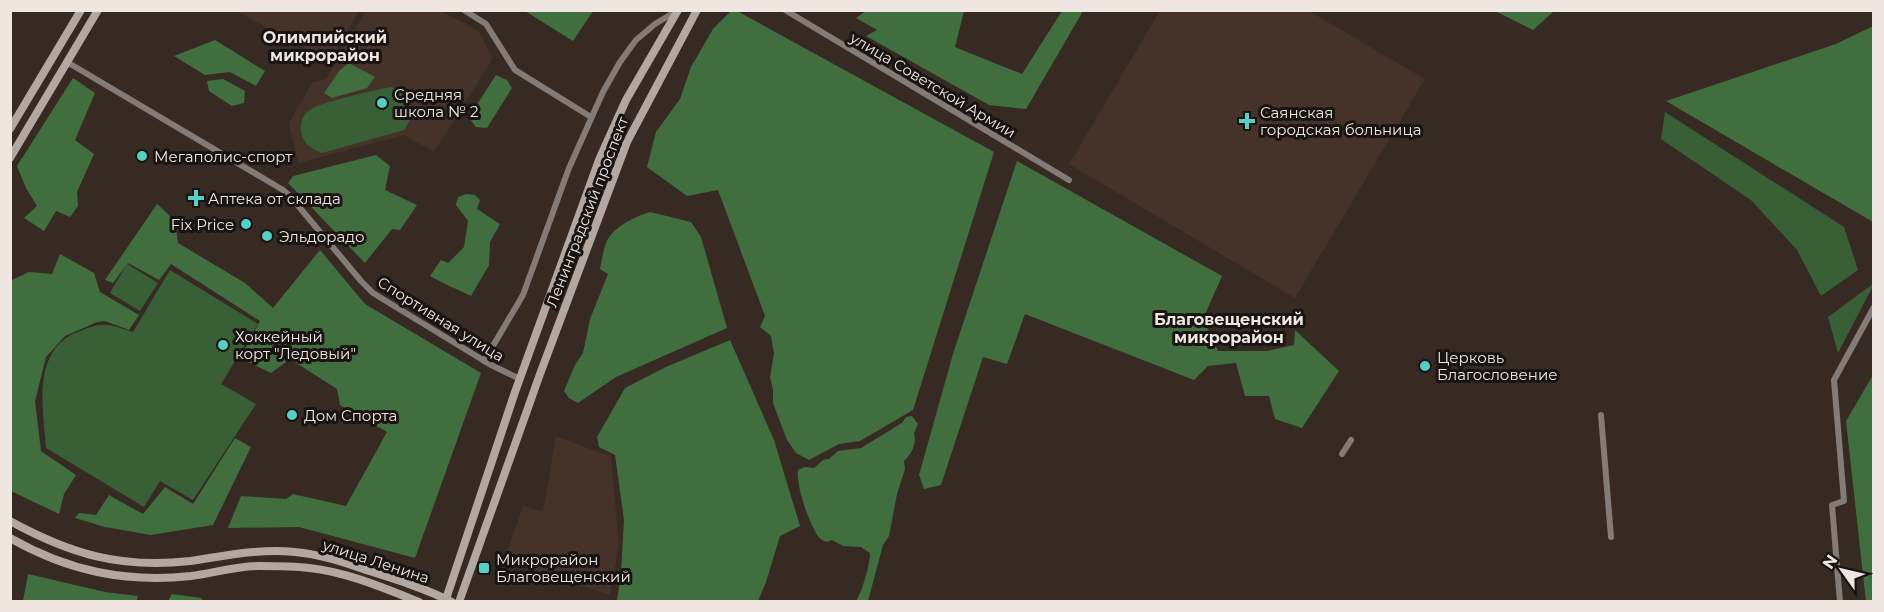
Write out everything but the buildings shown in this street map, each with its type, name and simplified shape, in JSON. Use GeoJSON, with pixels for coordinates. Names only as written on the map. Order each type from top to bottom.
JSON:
{"type":"FeatureCollection","features":[{"type":"Feature","properties":{"kind":"main road"},"geometry":{"type":"LineString","coordinates":[[10,129],[81,10]]}},
{"type":"Feature","properties":{"kind":"main road"},"geometry":{"type":"LineString","coordinates":[[10,158],[98,10]]}},
{"type":"Feature","properties":{"kind":"main road","name":"Ленинградский проспект"},"geometry":{"type":"LineString","coordinates":[[447,600],[515,392],[599,160],[626,100],[678,10]]}},
{"type":"Feature","properties":{"kind":"main road","name":"Ленинградский проспект"},"geometry":{"type":"LineString","coordinates":[[459,602],[627,141],[697,10]]}},
{"type":"Feature","properties":{"kind":"main road"},"geometry":{"type":"LineString","coordinates":[[44,72],[57,79]]}},
{"type":"Feature","properties":{"kind":"main road"},"geometry":{"type":"LineString","coordinates":[[515,392],[532,397]]}},
{"type":"Feature","properties":{"kind":"main road","name":"улица Ленина"},"geometry":{"type":"LineString","coordinates":[[10,520],[69,549],[115,561],[152,564],[255,552],[295,552],[323,556],[383,575],[447,600]]}},
{"type":"Feature","properties":{"kind":"main road","name":"улица Ленина"},"geometry":{"type":"LineString","coordinates":[[10,538],[60,562],[92,572],[135,578],[172,577],[257,566],[310,568],[333,573],[419,602]]}},
{"type":"Feature","properties":{"kind":"main road"},"geometry":{"type":"LineString","coordinates":[[255,552],[257,566]]}},
{"type":"Feature","properties":{"kind":"street"},"geometry":{"type":"LineString","coordinates":[[464,10],[486,24],[515,70],[591,117]]}},
{"type":"Feature","properties":{"kind":"street"},"geometry":{"type":"LineString","coordinates":[[484,361],[523,295],[569,168],[591,117],[620,62],[636,40],[655,24],[678,10]]}},
{"type":"Feature","properties":{"kind":"street","name":"улица Советской Армии"},"geometry":{"type":"LineString","coordinates":[[785,10],[1069,180]]}},
{"type":"Feature","properties":{"kind":"street","name":"Спортивная улица"},"geometry":{"type":"LineString","coordinates":[[67,62],[283,189],[373,293],[484,361],[520,379]]}},
{"type":"Feature","properties":{"kind":"street"},"geometry":{"type":"LineString","coordinates":[[1840,602],[1832,505],[1844,501],[1834,380],[1874,307]]}},
{"type":"Feature","properties":{"kind":"street"},"geometry":{"type":"LineString","coordinates":[[1601,415],[1611,537]]}},
{"type":"Feature","properties":{"kind":"street"},"geometry":{"type":"LineString","coordinates":[[1342,454],[1351,440]]}},
{"type":"Feature","properties":{"kind":"shaded area"},"geometry":{"type":"Polygon","coordinates":[[[237,11],[359,11],[328,62],[237,11]]]}},
{"type":"Feature","properties":{"kind":"shaded area","name":"Средняя школа № 2"},"geometry":{"type":"Polygon","coordinates":[[[366,11],[441,11],[478,31],[493,58],[434,152],[404,135],[298,163],[289,123],[312,83],[326,79],[366,11]]]}},
{"type":"Feature","properties":{"kind":"shaded area","name":"Саянская городская больница"},"geometry":{"type":"Polygon","coordinates":[[[1160,11],[1309,11],[1425,79],[1295,298],[1069,164],[1160,11]]]}},
{"type":"Feature","properties":{"kind":"shaded area"},"geometry":{"type":"Polygon","coordinates":[[[556,436],[611,457],[619,545],[610,595],[504,561],[523,506],[543,512],[556,436]]]}},
{"type":"Feature","properties":{"kind":"green space"},"geometry":{"type":"Polygon","coordinates":[[[525,11],[593,11],[573,41],[525,11]]]}},
{"type":"Feature","properties":{"kind":"green space"},"geometry":{"type":"Polygon","coordinates":[[[731,11],[737,11],[994,152],[913,410],[860,441],[839,444],[809,460],[796,453],[787,440],[773,403],[770,377],[774,353],[771,336],[760,327],[765,316],[718,190],[687,196],[647,167],[656,132],[680,99],[691,67],[713,29],[731,11]]]}},
{"type":"Feature","properties":{"kind":"green space"},"geometry":{"type":"Polygon","coordinates":[[[866,11],[964,11],[955,47],[1022,74],[1062,11],[1083,11],[1026,109],[989,105],[866,36],[877,30],[856,18],[866,11]]]}},
{"type":"Feature","properties":{"kind":"green space"},"geometry":{"type":"Polygon","coordinates":[[[1495,11],[1554,11],[1533,30],[1495,11]]]}},
{"type":"Feature","properties":{"kind":"green space"},"geometry":{"type":"Polygon","coordinates":[[[1873,26],[1873,222],[1666,101],[1836,44],[1873,26]]]}},
{"type":"Feature","properties":{"kind":"green space"},"geometry":{"type":"Polygon","coordinates":[[[215,40],[265,71],[256,86],[230,72],[205,75],[174,56],[215,40]]]}},
{"type":"Feature","properties":{"kind":"green space"},"geometry":{"type":"Polygon","coordinates":[[[349,63],[375,77],[367,88],[332,98],[324,93],[340,70],[349,63]]]}},
{"type":"Feature","properties":{"kind":"green space"},"geometry":{"type":"Polygon","coordinates":[[[496,75],[507,80],[512,88],[487,128],[476,127],[470,119],[496,75]]]}},
{"type":"Feature","properties":{"kind":"green space"},"geometry":{"type":"Polygon","coordinates":[[[73,78],[95,93],[75,140],[94,154],[77,192],[78,206],[70,217],[56,211],[44,231],[24,218],[37,206],[17,166],[73,78]]]}},
{"type":"Feature","properties":{"kind":"green space"},"geometry":{"type":"Polygon","coordinates":[[[223,79],[245,91],[244,103],[232,106],[209,91],[207,81],[223,79]]]}},
{"type":"Feature","properties":{"kind":"green space"},"geometry":{"type":"Polygon","coordinates":[[[391,87],[403,90],[410,105],[410,120],[404,130],[322,153],[305,142],[301,129],[302,119],[312,109],[346,97],[391,87]]]}},
{"type":"Feature","properties":{"kind":"green space"},"geometry":{"type":"Polygon","coordinates":[[[1665,112],[1844,227],[1858,270],[1821,296],[1797,250],[1752,201],[1661,139],[1665,112]]]}},
{"type":"Feature","properties":{"kind":"green space"},"geometry":{"type":"Polygon","coordinates":[[[376,155],[390,166],[385,190],[417,205],[400,230],[392,229],[365,263],[288,183],[293,176],[376,155]]]}},
{"type":"Feature","properties":{"kind":"green space"},"geometry":{"type":"Polygon","coordinates":[[[1017,161],[1222,276],[1203,319],[1218,351],[1267,351],[1294,345],[1295,330],[1339,371],[1302,428],[1275,419],[1269,396],[1245,396],[1236,363],[1208,366],[1194,380],[1025,314],[1007,364],[983,357],[941,485],[924,489],[919,475],[953,354],[1017,161]]]}},
{"type":"Feature","properties":{"kind":"green space"},"geometry":{"type":"Polygon","coordinates":[[[466,194],[475,195],[480,200],[477,209],[500,224],[490,242],[489,265],[471,296],[430,276],[441,260],[448,263],[464,247],[468,221],[456,205],[458,197],[466,194]]]}},
{"type":"Feature","properties":{"kind":"green space"},"geometry":{"type":"Polygon","coordinates":[[[157,204],[173,220],[178,243],[245,283],[273,308],[320,250],[365,304],[481,373],[415,558],[299,527],[228,528],[241,496],[286,499],[293,494],[346,506],[387,432],[340,405],[337,389],[290,359],[271,373],[240,358],[260,321],[171,264],[159,280],[128,263],[113,283],[105,280],[157,204]]]}},
{"type":"Feature","properties":{"kind":"green space"},"geometry":{"type":"Polygon","coordinates":[[[650,212],[691,222],[701,237],[727,328],[616,377],[578,403],[569,398],[564,391],[583,353],[590,319],[608,274],[600,269],[606,244],[614,231],[632,219],[650,212]]]}},
{"type":"Feature","properties":{"kind":"green space"},"geometry":{"type":"Polygon","coordinates":[[[60,254],[94,273],[100,292],[139,315],[129,330],[105,321],[97,322],[65,336],[46,357],[35,401],[41,451],[76,475],[64,494],[59,514],[11,491],[10,281],[29,272],[52,274],[60,254]]]}},
{"type":"Feature","properties":{"kind":"green space"},"geometry":{"type":"Polygon","coordinates":[[[127,264],[158,283],[140,311],[110,293],[127,264]]]}},
{"type":"Feature","properties":{"kind":"green space"},"geometry":{"type":"Polygon","coordinates":[[[170,270],[258,324],[221,384],[256,404],[193,500],[160,481],[144,507],[46,448],[43,415],[44,381],[47,365],[54,351],[64,339],[100,325],[133,332],[170,270]]]}},
{"type":"Feature","properties":{"kind":"green space"},"geometry":{"type":"Polygon","coordinates":[[[1873,284],[1873,286],[1838,353],[1828,317],[1873,284]]]}},
{"type":"Feature","properties":{"kind":"green space"},"geometry":{"type":"Polygon","coordinates":[[[730,340],[774,440],[800,526],[780,536],[758,601],[617,601],[624,520],[615,455],[599,447],[597,437],[625,388],[666,367],[730,340]]]}},
{"type":"Feature","properties":{"kind":"green space"},"geometry":{"type":"Polygon","coordinates":[[[1873,375],[1874,601],[1866,602],[1846,421],[1873,375]]]}},
{"type":"Feature","properties":{"kind":"green space"},"geometry":{"type":"Polygon","coordinates":[[[912,416],[918,424],[911,452],[904,461],[905,469],[897,494],[889,536],[883,545],[868,601],[856,601],[865,578],[870,553],[861,547],[843,546],[832,540],[826,542],[819,537],[804,504],[798,470],[805,467],[814,468],[838,451],[861,448],[902,423],[906,417],[912,416]]]}},
{"type":"Feature","properties":{"kind":"green space"},"geometry":{"type":"Polygon","coordinates":[[[235,438],[251,447],[213,525],[151,535],[105,527],[75,518],[79,513],[96,515],[109,495],[143,514],[165,487],[193,504],[235,438]]]}},
{"type":"Feature","properties":{"kind":"green space"},"geometry":{"type":"Polygon","coordinates":[[[28,574],[105,592],[138,596],[137,601],[23,601],[28,574]]]}},
{"type":"Feature","properties":{"kind":"green space"},"geometry":{"type":"Polygon","coordinates":[[[172,594],[202,598],[202,601],[168,601],[172,594]]]}},
{"type":"Feature","properties":{"kind":"place","name":"Средняя школа № 2"},"geometry":{"type":"Point","coordinates":[382,103]}},
{"type":"Feature","properties":{"kind":"place","name":"Саянская городская больница"},"geometry":{"type":"Point","coordinates":[1247,121]}},
{"type":"Feature","properties":{"kind":"place","name":"Мегаполис-спорт"},"geometry":{"type":"Point","coordinates":[142,156]}},
{"type":"Feature","properties":{"kind":"place","name":"Аптека от склада"},"geometry":{"type":"Point","coordinates":[196,198]}},
{"type":"Feature","properties":{"kind":"place","name":"Fix Price"},"geometry":{"type":"Point","coordinates":[246,224]}},
{"type":"Feature","properties":{"kind":"place","name":"Эльдорадо"},"geometry":{"type":"Point","coordinates":[267,236]}},
{"type":"Feature","properties":{"kind":"place","name":"Хоккейный корт \"Ледовый\""},"geometry":{"type":"Point","coordinates":[223,345]}},
{"type":"Feature","properties":{"kind":"place","name":"Церковь Благословение"},"geometry":{"type":"Point","coordinates":[1425,366]}},
{"type":"Feature","properties":{"kind":"place","name":"Дом Спорта"},"geometry":{"type":"Point","coordinates":[292,415]}},
{"type":"Feature","properties":{"kind":"place","name":"Микрорайон Благовещенский"},"geometry":{"type":"Point","coordinates":[484,568]}},
{"type":"Feature","properties":{"kind":"district","name":"Олимпийский микрорайон"},"geometry":{"type":"Point","coordinates":[325,46]}},
{"type":"Feature","properties":{"kind":"district","name":"Благовещенский микрорайон"},"geometry":{"type":"Point","coordinates":[1229,328]}}]}
